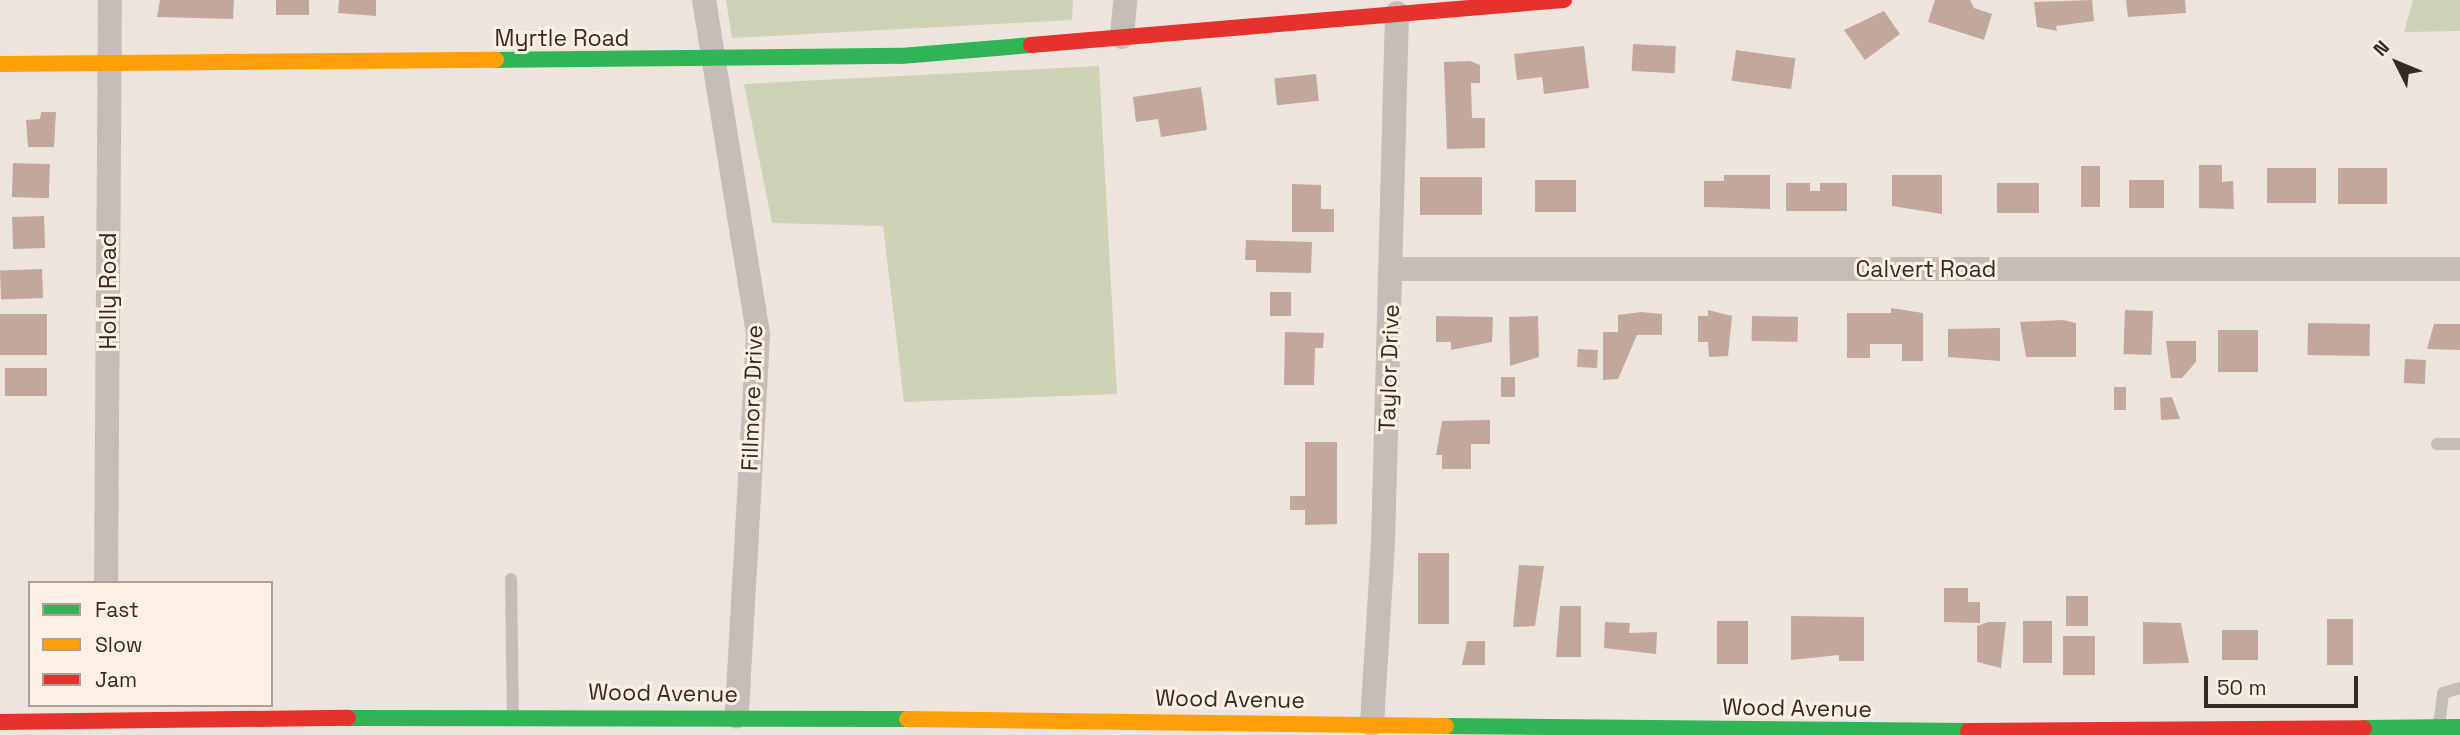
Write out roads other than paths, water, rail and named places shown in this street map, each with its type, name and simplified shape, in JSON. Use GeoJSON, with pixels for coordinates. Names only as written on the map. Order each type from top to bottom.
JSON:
{"type":"FeatureCollection","features":[{"type":"Feature","properties":{"kind":"street","name":"Holly Road"},"geometry":{"type":"LineString","coordinates":[[106,581],[110,0]]}},
{"type":"Feature","properties":{"kind":"street","name":"Fillmore Drive"},"geometry":{"type":"LineString","coordinates":[[704,0],[758,335],[737,716]]}},
{"type":"Feature","properties":{"kind":"street"},"geometry":{"type":"LineString","coordinates":[[1122,37],[1125,0]]}},
{"type":"Feature","properties":{"kind":"street","name":"Myrtle Road"},"geometry":{"type":"LineString","coordinates":[[0,64],[713,60],[901,56],[1564,0]]}},
{"type":"Feature","properties":{"kind":"street","name":"Taylor Drive"},"geometry":{"type":"LineString","coordinates":[[1372,724],[1392,269],[1396,13]]}},
{"type":"Feature","properties":{"kind":"street","name":"Calvert Road"},"geometry":{"type":"LineString","coordinates":[[1392,269],[2460,269]]}},
{"type":"Feature","properties":{"kind":"street","name":"Wood Avenue"},"geometry":{"type":"LineString","coordinates":[[0,722],[737,716],[947,727],[1372,724],[1888,734],[2392,731],[2460,727]]}},
{"type":"Feature","properties":{"kind":"lane"},"geometry":{"type":"LineString","coordinates":[[2437,444],[2460,444]]}},
{"type":"Feature","properties":{"kind":"lane"},"geometry":{"type":"LineString","coordinates":[[511,579],[513,716]]}},
{"type":"Feature","properties":{"kind":"lane"},"geometry":{"type":"LineString","coordinates":[[2439,727],[2443,693],[2460,688]]}}]}
